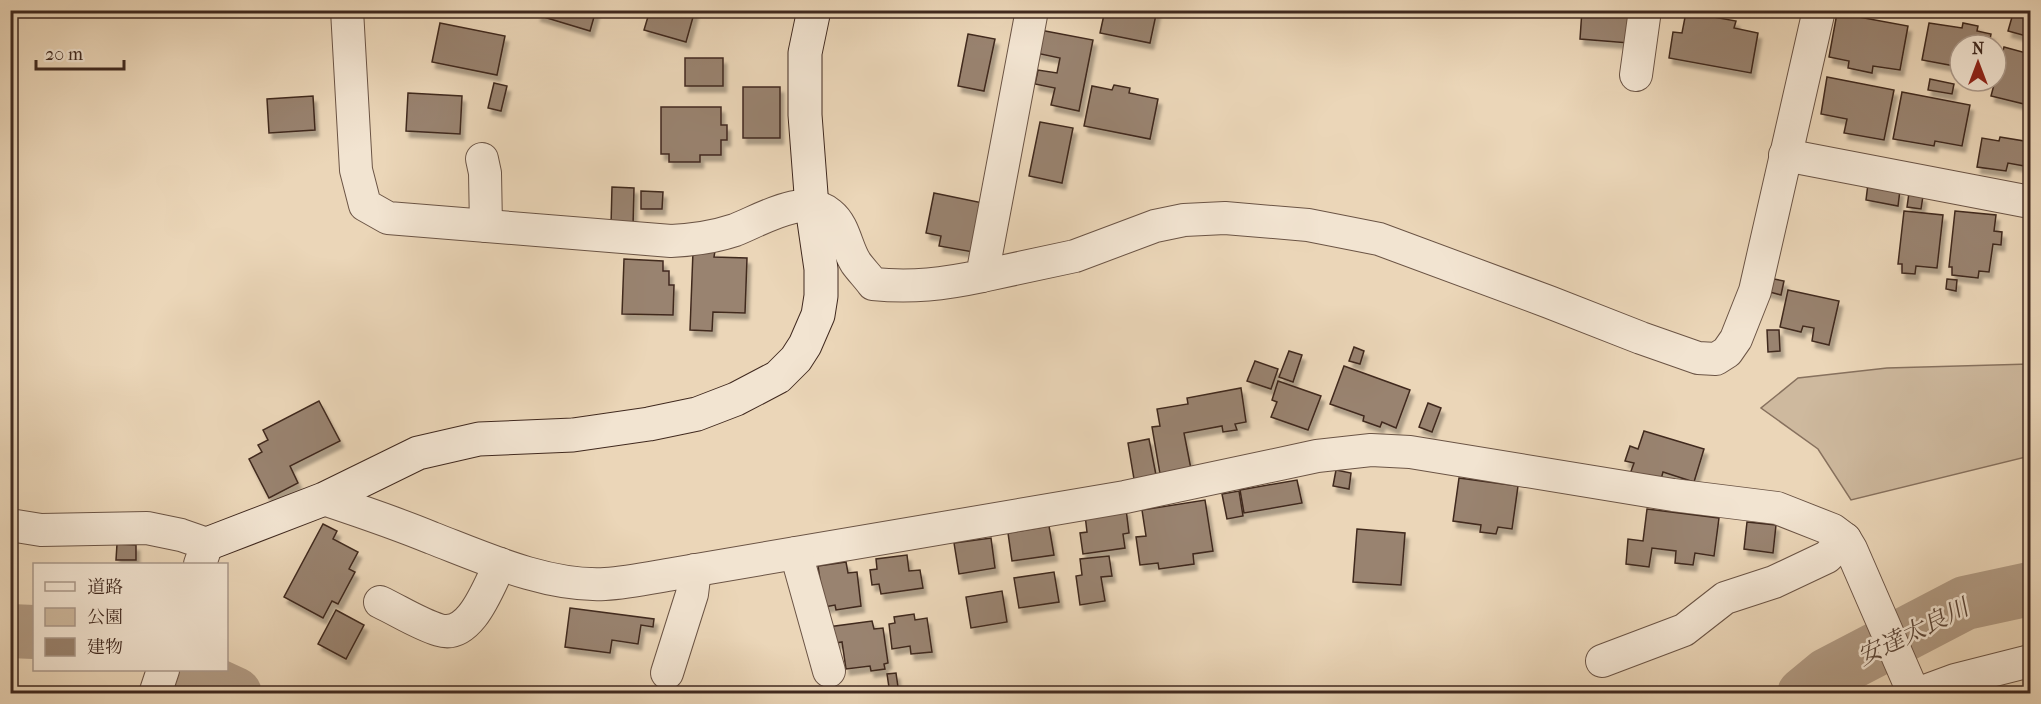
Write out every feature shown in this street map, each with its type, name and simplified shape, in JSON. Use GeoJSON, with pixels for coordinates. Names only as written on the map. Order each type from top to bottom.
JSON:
{"type":"FeatureCollection","features":[{"type":"Feature","properties":{"kind":"street"},"geometry":{"type":"LineString","coordinates":[[10,525],[41,530],[147,528],[166,531],[204,554],[418,453],[479,439],[573,435],[649,424],[697,414],[736,399],[778,377],[796,359],[805,345],[818,315],[821,296],[821,269],[805,115],[805,53],[814,10]]}},
{"type":"Feature","properties":{"kind":"street"},"geometry":{"type":"LineString","coordinates":[[982,276],[1032,10]]}},
{"type":"Feature","properties":{"kind":"street"},"geometry":{"type":"LineString","coordinates":[[1635,75],[1645,10]]}},
{"type":"Feature","properties":{"kind":"street"},"geometry":{"type":"LineString","coordinates":[[346,11],[356,170],[365,205],[388,219],[637,239],[697,240],[734,230],[783,210],[799,206],[813,207],[829,213],[837,221],[855,262],[873,284],[901,287],[930,285],[982,276],[1075,256],[1155,226],[1184,220],[1225,218],[1308,225],[1379,239],[1641,338],[1698,358],[1716,359],[1727,352],[1736,339],[1755,291],[1819,10]]}},
{"type":"Feature","properties":{"kind":"street"},"geometry":{"type":"LineString","coordinates":[[1785,155],[2031,202]]}},
{"type":"Feature","properties":{"kind":"street"},"geometry":{"type":"LineString","coordinates":[[482,159],[485,173],[486,226]]}},
{"type":"Feature","properties":{"kind":"street"},"geometry":{"type":"LineString","coordinates":[[324,499],[382,518],[500,564],[551,578],[577,583],[604,584],[1125,497],[1317,456],[1371,450],[1410,452],[1673,495],[1777,508],[1833,530],[1848,544],[1914,692],[2031,661]]}},
{"type":"Feature","properties":{"kind":"street"},"geometry":{"type":"LineString","coordinates":[[1602,661],[1684,630],[1725,598],[1774,582],[1827,557],[1848,544]]}},
{"type":"Feature","properties":{"kind":"street"},"geometry":{"type":"LineString","coordinates":[[796,553],[829,671]]}},
{"type":"Feature","properties":{"kind":"street"},"geometry":{"type":"LineString","coordinates":[[380,602],[441,631],[458,629],[467,623],[477,610],[500,564]]}},
{"type":"Feature","properties":{"kind":"street"},"geometry":{"type":"LineString","coordinates":[[667,673],[692,594],[695,570]]}},
{"type":"Feature","properties":{"kind":"street"},"geometry":{"type":"LineString","coordinates":[[155,693],[162,671]]}},
{"type":"Feature","properties":{"kind":"green space"},"geometry":{"type":"Polygon","coordinates":[[[2030,364],[2030,456],[1851,500],[1818,449],[1761,408],[1798,378],[1887,368],[2030,364]]]}},
{"type":"Feature","properties":{"kind":"building"},"geometry":{"type":"Polygon","coordinates":[[[539,10],[596,10],[590,31],[537,15],[539,10]]]}},
{"type":"Feature","properties":{"kind":"building"},"geometry":{"type":"Polygon","coordinates":[[[650,10],[695,10],[686,42],[644,30],[650,10]]]}},
{"type":"Feature","properties":{"kind":"building"},"geometry":{"type":"Polygon","coordinates":[[[1105,10],[1157,10],[1150,43],[1100,33],[1105,10]]]}},
{"type":"Feature","properties":{"kind":"building"},"geometry":{"type":"Polygon","coordinates":[[[1582,10],[1631,10],[1629,43],[1580,39],[1582,10]]]}},
{"type":"Feature","properties":{"kind":"building"},"geometry":{"type":"Polygon","coordinates":[[[2014,10],[2030,10],[2030,37],[2008,31],[2014,10]]]}},
{"type":"Feature","properties":{"kind":"building"},"geometry":{"type":"Polygon","coordinates":[[[1686,12],[1736,21],[1734,28],[1758,33],[1751,73],[1669,58],[1673,32],[1682,33],[1686,12]]]}},
{"type":"Feature","properties":{"kind":"building"},"geometry":{"type":"Polygon","coordinates":[[[1837,13],[1908,26],[1900,70],[1873,66],[1872,73],[1848,68],[1849,61],[1829,57],[1837,13]]]}},
{"type":"Feature","properties":{"kind":"building"},"geometry":{"type":"Polygon","coordinates":[[[440,23],[505,36],[497,75],[432,62],[440,23]]]}},
{"type":"Feature","properties":{"kind":"building"},"geometry":{"type":"Polygon","coordinates":[[[1929,23],[1962,28],[1963,23],[1978,26],[1977,31],[1986,33],[1948,33],[1948,65],[1922,60],[1929,23]]]}},
{"type":"Feature","properties":{"kind":"building"},"geometry":{"type":"Polygon","coordinates":[[[1040,30],[1093,40],[1079,111],[1051,105],[1055,88],[1035,84],[1038,70],[1057,73],[1060,58],[1036,53],[1040,30]]]}},
{"type":"Feature","properties":{"kind":"building"},"geometry":{"type":"Polygon","coordinates":[[[968,34],[995,39],[984,91],[958,86],[968,34]]]}},
{"type":"Feature","properties":{"kind":"building"},"geometry":{"type":"Polygon","coordinates":[[[2008,48],[2030,54],[2030,100],[2025,98],[2024,104],[1991,96],[1992,93],[2008,93],[2008,48]]]}},
{"type":"Feature","properties":{"kind":"building"},"geometry":{"type":"Polygon","coordinates":[[[685,58],[723,58],[723,86],[685,86],[685,58]]]}},
{"type":"Feature","properties":{"kind":"building"},"geometry":{"type":"Polygon","coordinates":[[[1827,77],[1894,90],[1884,140],[1844,133],[1847,119],[1821,114],[1827,77]]]}},
{"type":"Feature","properties":{"kind":"building"},"geometry":{"type":"Polygon","coordinates":[[[1930,79],[1948,83],[1948,93],[1952,93],[1952,94],[1928,90],[1930,79]]]}},
{"type":"Feature","properties":{"kind":"building"},"geometry":{"type":"Polygon","coordinates":[[[494,83],[507,86],[501,111],[488,108],[494,83]]]}},
{"type":"Feature","properties":{"kind":"building"},"geometry":{"type":"Polygon","coordinates":[[[1114,85],[1130,88],[1129,93],[1158,99],[1150,139],[1084,126],[1092,86],[1112,90],[1114,85]]]}},
{"type":"Feature","properties":{"kind":"building"},"geometry":{"type":"Polygon","coordinates":[[[743,87],[780,87],[780,138],[743,138],[743,87]]]}},
{"type":"Feature","properties":{"kind":"building"},"geometry":{"type":"Polygon","coordinates":[[[1902,92],[1970,105],[1962,146],[1935,141],[1934,146],[1893,139],[1902,92]]]}},
{"type":"Feature","properties":{"kind":"building"},"geometry":{"type":"Polygon","coordinates":[[[408,93],[462,96],[460,134],[406,131],[408,93]]]}},
{"type":"Feature","properties":{"kind":"building"},"geometry":{"type":"Polygon","coordinates":[[[313,96],[315,130],[269,133],[267,99],[313,96]]]}},
{"type":"Feature","properties":{"kind":"building"},"geometry":{"type":"Polygon","coordinates":[[[661,107],[721,107],[721,125],[727,125],[727,140],[721,140],[721,155],[700,155],[700,162],[669,162],[669,154],[661,154],[661,107]]]}},
{"type":"Feature","properties":{"kind":"building"},"geometry":{"type":"Polygon","coordinates":[[[1040,122],[1073,128],[1062,183],[1029,176],[1040,122]]]}},
{"type":"Feature","properties":{"kind":"building"},"geometry":{"type":"Polygon","coordinates":[[[2000,137],[2030,142],[2030,167],[2008,163],[2006,171],[1977,167],[1982,138],[1999,141],[2000,137]]]}},
{"type":"Feature","properties":{"kind":"building"},"geometry":{"type":"Polygon","coordinates":[[[1868,184],[1900,190],[1898,206],[1866,200],[1868,184]]]}},
{"type":"Feature","properties":{"kind":"building"},"geometry":{"type":"Polygon","coordinates":[[[612,187],[634,188],[633,226],[611,225],[612,187]]]}},
{"type":"Feature","properties":{"kind":"building"},"geometry":{"type":"Polygon","coordinates":[[[641,191],[663,192],[662,209],[641,209],[641,191]]]}},
{"type":"Feature","properties":{"kind":"building"},"geometry":{"type":"Polygon","coordinates":[[[934,193],[983,203],[973,252],[939,246],[941,236],[926,233],[934,193]]]}},
{"type":"Feature","properties":{"kind":"building"},"geometry":{"type":"Polygon","coordinates":[[[1909,193],[1923,196],[1921,209],[1907,207],[1909,193]]]}},
{"type":"Feature","properties":{"kind":"building"},"geometry":{"type":"Polygon","coordinates":[[[1904,211],[1943,215],[1937,268],[1916,266],[1915,274],[1902,273],[1902,264],[1898,264],[1904,211]]]}},
{"type":"Feature","properties":{"kind":"building"},"geometry":{"type":"Polygon","coordinates":[[[1955,211],[1996,215],[1994,231],[2002,232],[2001,245],[1993,244],[1989,272],[1979,271],[1978,278],[1952,275],[1952,267],[1949,267],[1955,211]]]}},
{"type":"Feature","properties":{"kind":"building"},"geometry":{"type":"Polygon","coordinates":[[[693,251],[715,251],[714,257],[747,258],[745,313],[713,312],[712,331],[690,330],[693,251]]]}},
{"type":"Feature","properties":{"kind":"building"},"geometry":{"type":"Polygon","coordinates":[[[624,259],[663,261],[663,271],[669,271],[669,285],[674,285],[673,315],[622,314],[624,259]]]}},
{"type":"Feature","properties":{"kind":"building"},"geometry":{"type":"Polygon","coordinates":[[[1769,278],[1784,281],[1781,295],[1766,291],[1769,278]]]}},
{"type":"Feature","properties":{"kind":"building"},"geometry":{"type":"Polygon","coordinates":[[[1947,279],[1957,280],[1956,291],[1946,289],[1947,279]]]}},
{"type":"Feature","properties":{"kind":"building"},"geometry":{"type":"Polygon","coordinates":[[[1788,290],[1839,301],[1829,345],[1812,341],[1814,328],[1803,326],[1801,332],[1780,327],[1788,290]]]}},
{"type":"Feature","properties":{"kind":"building"},"geometry":{"type":"Polygon","coordinates":[[[1767,330],[1779,330],[1780,351],[1768,352],[1767,330]]]}},
{"type":"Feature","properties":{"kind":"building"},"geometry":{"type":"Polygon","coordinates":[[[1354,347],[1364,351],[1360,364],[1349,361],[1354,347]]]}},
{"type":"Feature","properties":{"kind":"building"},"geometry":{"type":"Polygon","coordinates":[[[1289,351],[1302,355],[1293,382],[1279,377],[1289,351]]]}},
{"type":"Feature","properties":{"kind":"building"},"geometry":{"type":"Polygon","coordinates":[[[1255,361],[1278,369],[1271,389],[1247,381],[1255,361]]]}},
{"type":"Feature","properties":{"kind":"building"},"geometry":{"type":"Polygon","coordinates":[[[1344,366],[1410,390],[1396,428],[1382,422],[1380,427],[1363,421],[1364,416],[1330,404],[1344,366]]]}},
{"type":"Feature","properties":{"kind":"building"},"geometry":{"type":"Polygon","coordinates":[[[1278,381],[1321,396],[1308,430],[1271,417],[1277,402],[1272,400],[1278,381]]]}},
{"type":"Feature","properties":{"kind":"building"},"geometry":{"type":"Polygon","coordinates":[[[1241,388],[1246,422],[1235,424],[1237,430],[1223,432],[1222,426],[1184,433],[1191,469],[1160,474],[1152,427],[1160,426],[1157,409],[1188,404],[1187,398],[1241,388]]]}},
{"type":"Feature","properties":{"kind":"building"},"geometry":{"type":"Polygon","coordinates":[[[319,401],[340,441],[290,466],[298,483],[269,498],[249,459],[262,452],[258,445],[268,440],[263,430],[319,401]]]}},
{"type":"Feature","properties":{"kind":"building"},"geometry":{"type":"Polygon","coordinates":[[[1428,403],[1441,408],[1432,432],[1419,427],[1428,403]]]}},
{"type":"Feature","properties":{"kind":"building"},"geometry":{"type":"Polygon","coordinates":[[[1644,431],[1704,449],[1694,482],[1663,472],[1660,483],[1630,474],[1634,463],[1625,461],[1630,446],[1638,449],[1644,431]]]}},
{"type":"Feature","properties":{"kind":"building"},"geometry":{"type":"Polygon","coordinates":[[[1149,439],[1156,475],[1134,479],[1128,443],[1149,439]]]}},
{"type":"Feature","properties":{"kind":"building"},"geometry":{"type":"Polygon","coordinates":[[[1336,470],[1351,473],[1349,489],[1333,486],[1336,470]]]}},
{"type":"Feature","properties":{"kind":"building"},"geometry":{"type":"Polygon","coordinates":[[[1459,478],[1518,486],[1512,529],[1498,527],[1496,534],[1480,532],[1481,525],[1453,521],[1459,478]]]}},
{"type":"Feature","properties":{"kind":"building"},"geometry":{"type":"Polygon","coordinates":[[[1297,480],[1302,503],[1244,513],[1240,490],[1297,480]]]}},
{"type":"Feature","properties":{"kind":"building"},"geometry":{"type":"Polygon","coordinates":[[[1239,491],[1243,516],[1227,519],[1222,494],[1239,491]]]}},
{"type":"Feature","properties":{"kind":"building"},"geometry":{"type":"Polygon","coordinates":[[[1205,500],[1213,551],[1193,554],[1194,564],[1159,569],[1158,563],[1140,565],[1136,537],[1146,536],[1142,510],[1205,500]]]}},
{"type":"Feature","properties":{"kind":"building"},"geometry":{"type":"Polygon","coordinates":[[[1126,509],[1129,533],[1123,534],[1125,548],[1083,554],[1080,533],[1087,532],[1085,515],[1126,509]]]}},
{"type":"Feature","properties":{"kind":"building"},"geometry":{"type":"Polygon","coordinates":[[[1647,509],[1719,518],[1714,556],[1695,553],[1693,565],[1675,563],[1676,551],[1652,548],[1649,567],[1626,564],[1628,539],[1643,541],[1647,509]]]}},
{"type":"Feature","properties":{"kind":"building"},"geometry":{"type":"Polygon","coordinates":[[[1747,522],[1776,525],[1773,553],[1744,549],[1747,522]]]}},
{"type":"Feature","properties":{"kind":"building"},"geometry":{"type":"Polygon","coordinates":[[[323,524],[337,531],[333,539],[358,552],[349,569],[355,572],[338,604],[332,601],[323,618],[284,597],[323,524]]]}},
{"type":"Feature","properties":{"kind":"building"},"geometry":{"type":"Polygon","coordinates":[[[1049,526],[1054,555],[1012,561],[1008,533],[1049,526]]]}},
{"type":"Feature","properties":{"kind":"building"},"geometry":{"type":"Polygon","coordinates":[[[1357,529],[1405,533],[1401,585],[1353,582],[1357,529]]]}},
{"type":"Feature","properties":{"kind":"building"},"geometry":{"type":"Polygon","coordinates":[[[991,538],[995,568],[959,574],[954,543],[991,538]]]}},
{"type":"Feature","properties":{"kind":"building"},"geometry":{"type":"Polygon","coordinates":[[[117,544],[136,545],[136,560],[116,560],[117,544]]]}},
{"type":"Feature","properties":{"kind":"building"},"geometry":{"type":"Polygon","coordinates":[[[907,555],[909,571],[920,570],[923,588],[881,594],[879,584],[872,585],[870,570],[877,569],[876,559],[907,555]]]}},
{"type":"Feature","properties":{"kind":"building"},"geometry":{"type":"Polygon","coordinates":[[[1109,556],[1112,576],[1101,577],[1105,601],[1080,605],[1076,576],[1082,575],[1080,559],[1109,556]]]}},
{"type":"Feature","properties":{"kind":"building"},"geometry":{"type":"Polygon","coordinates":[[[846,562],[848,573],[857,572],[861,606],[836,610],[835,605],[824,607],[818,566],[846,562]]]}},
{"type":"Feature","properties":{"kind":"building"},"geometry":{"type":"Polygon","coordinates":[[[1054,572],[1059,602],[1019,608],[1014,578],[1054,572]]]}},
{"type":"Feature","properties":{"kind":"building"},"geometry":{"type":"Polygon","coordinates":[[[1002,591],[1007,622],[971,628],[966,597],[1002,591]]]}},
{"type":"Feature","properties":{"kind":"building"},"geometry":{"type":"Polygon","coordinates":[[[570,608],[654,619],[653,627],[641,625],[638,644],[612,640],[610,653],[565,647],[570,608]]]}},
{"type":"Feature","properties":{"kind":"building"},"geometry":{"type":"Polygon","coordinates":[[[336,610],[364,625],[346,659],[318,644],[336,610]]]}},
{"type":"Feature","properties":{"kind":"building"},"geometry":{"type":"Polygon","coordinates":[[[914,614],[915,620],[927,618],[932,652],[911,654],[910,646],[892,649],[889,624],[895,623],[894,617],[914,614]]]}},
{"type":"Feature","properties":{"kind":"building"},"geometry":{"type":"Polygon","coordinates":[[[872,621],[874,629],[883,628],[888,663],[884,664],[885,669],[871,671],[870,666],[846,669],[842,642],[831,644],[828,627],[872,621]]]}},
{"type":"Feature","properties":{"kind":"building"},"geometry":{"type":"Polygon","coordinates":[[[896,673],[899,694],[890,694],[887,674],[896,673]]]}},
{"type":"Feature","properties":{"kind":"waterway","name":"安達太良川"},"geometry":{"type":"LineString","coordinates":[[1804,694],[1827,675],[1965,603],[2030,589]]}},
{"type":"Feature","properties":{"kind":"waterway","name":"安達太良川"},"geometry":{"type":"LineString","coordinates":[[10,631],[33,632]]}},
{"type":"Feature","properties":{"kind":"waterway","name":"安達太良川"},"geometry":{"type":"LineString","coordinates":[[185,671],[235,694]]}}]}
